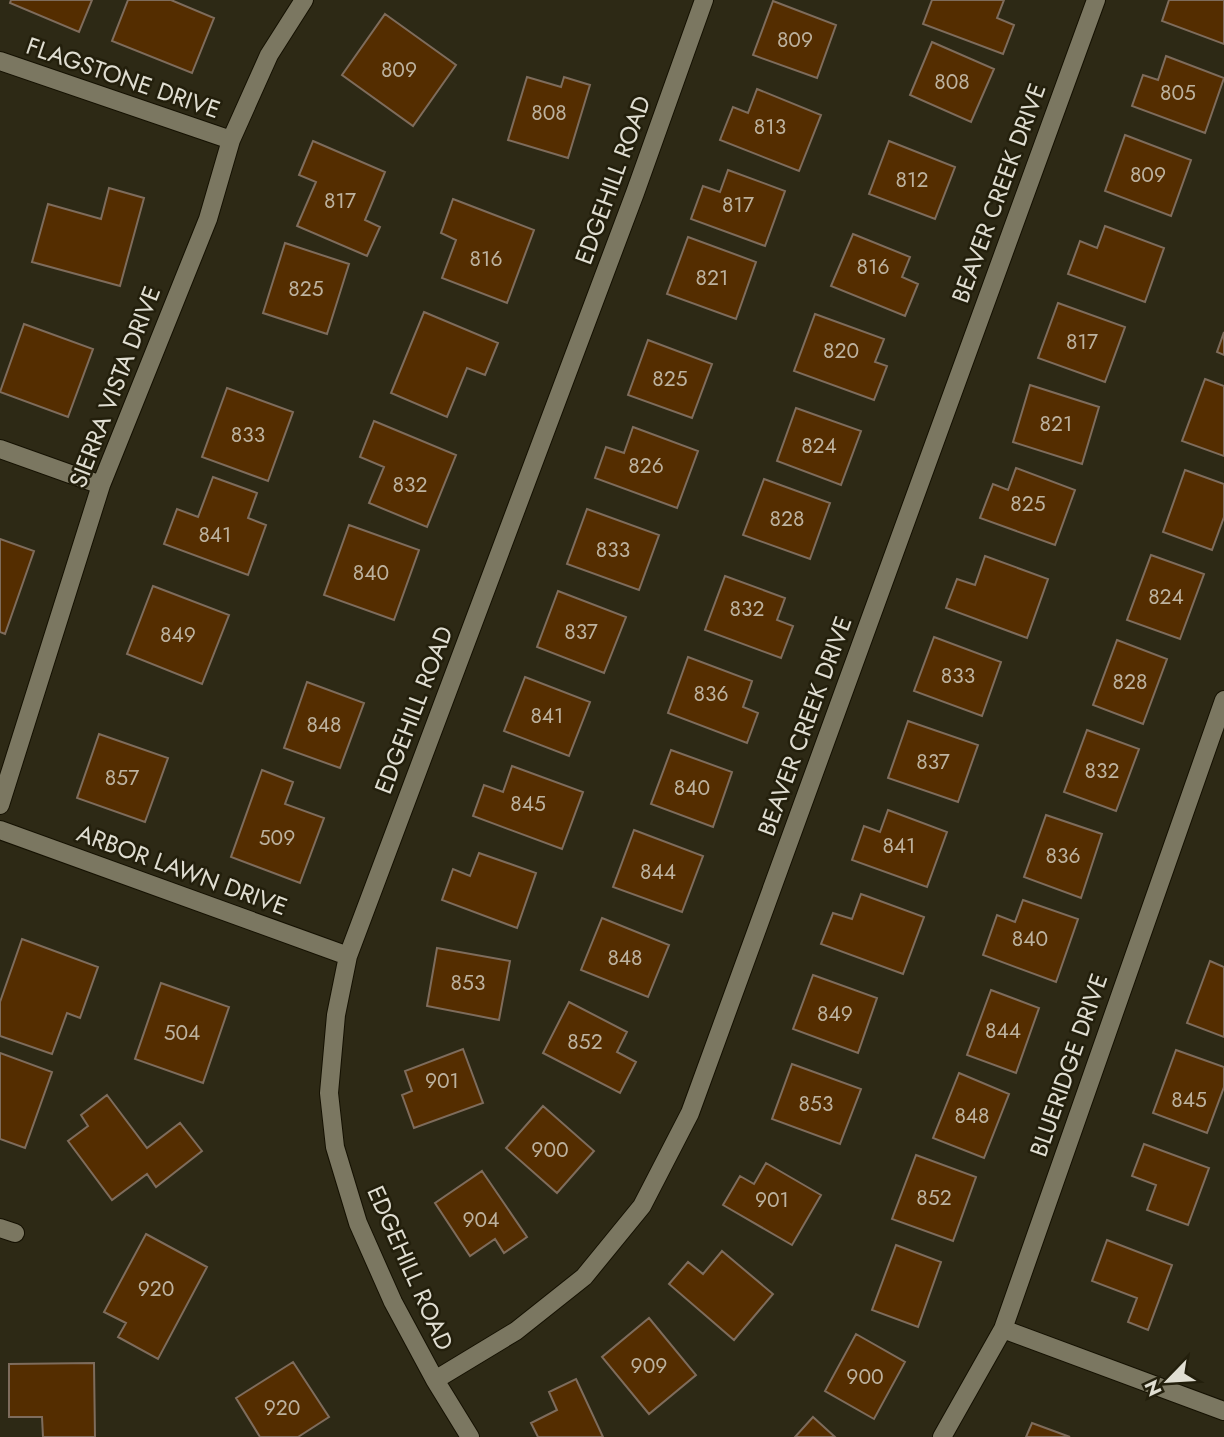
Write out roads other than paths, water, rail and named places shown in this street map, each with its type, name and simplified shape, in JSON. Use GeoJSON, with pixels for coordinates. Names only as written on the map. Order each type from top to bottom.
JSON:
{"type":"FeatureCollection","features":[{"type":"Feature","properties":{"kind":"street","name":"SIERRA VISTA DRIVE"},"geometry":{"type":"LineString","coordinates":[[0,805],[101,485],[208,219],[231,140],[268,55],[304,0]]}},
{"type":"Feature","properties":{"kind":"street","name":"EDGEHILL ROAD"},"geometry":{"type":"LineString","coordinates":[[470,1437],[435,1380],[393,1302],[358,1223],[335,1147],[329,1093],[336,1015],[348,956],[635,193],[704,0]]}},
{"type":"Feature","properties":{"kind":"street","name":"BEAVER CREEK DRIVE"},"geometry":{"type":"LineString","coordinates":[[435,1380],[516,1331],[584,1277],[642,1206],[690,1114],[1096,0]]}},
{"type":"Feature","properties":{"kind":"street","name":"FLAGSTONE DRIVE"},"geometry":{"type":"LineString","coordinates":[[0,61],[231,140]]}},
{"type":"Feature","properties":{"kind":"street"},"geometry":{"type":"LineString","coordinates":[[0,449],[101,485]]}},
{"type":"Feature","properties":{"kind":"street","name":"BLUERIDGE DRIVE"},"geometry":{"type":"LineString","coordinates":[[942,1437],[1003,1329],[1224,700]]}},
{"type":"Feature","properties":{"kind":"street","name":"ARBOR LAWN DRIVE"},"geometry":{"type":"LineString","coordinates":[[0,830],[348,956]]}},
{"type":"Feature","properties":{"kind":"street"},"geometry":{"type":"LineString","coordinates":[[1003,1329],[1224,1411]]}}]}
